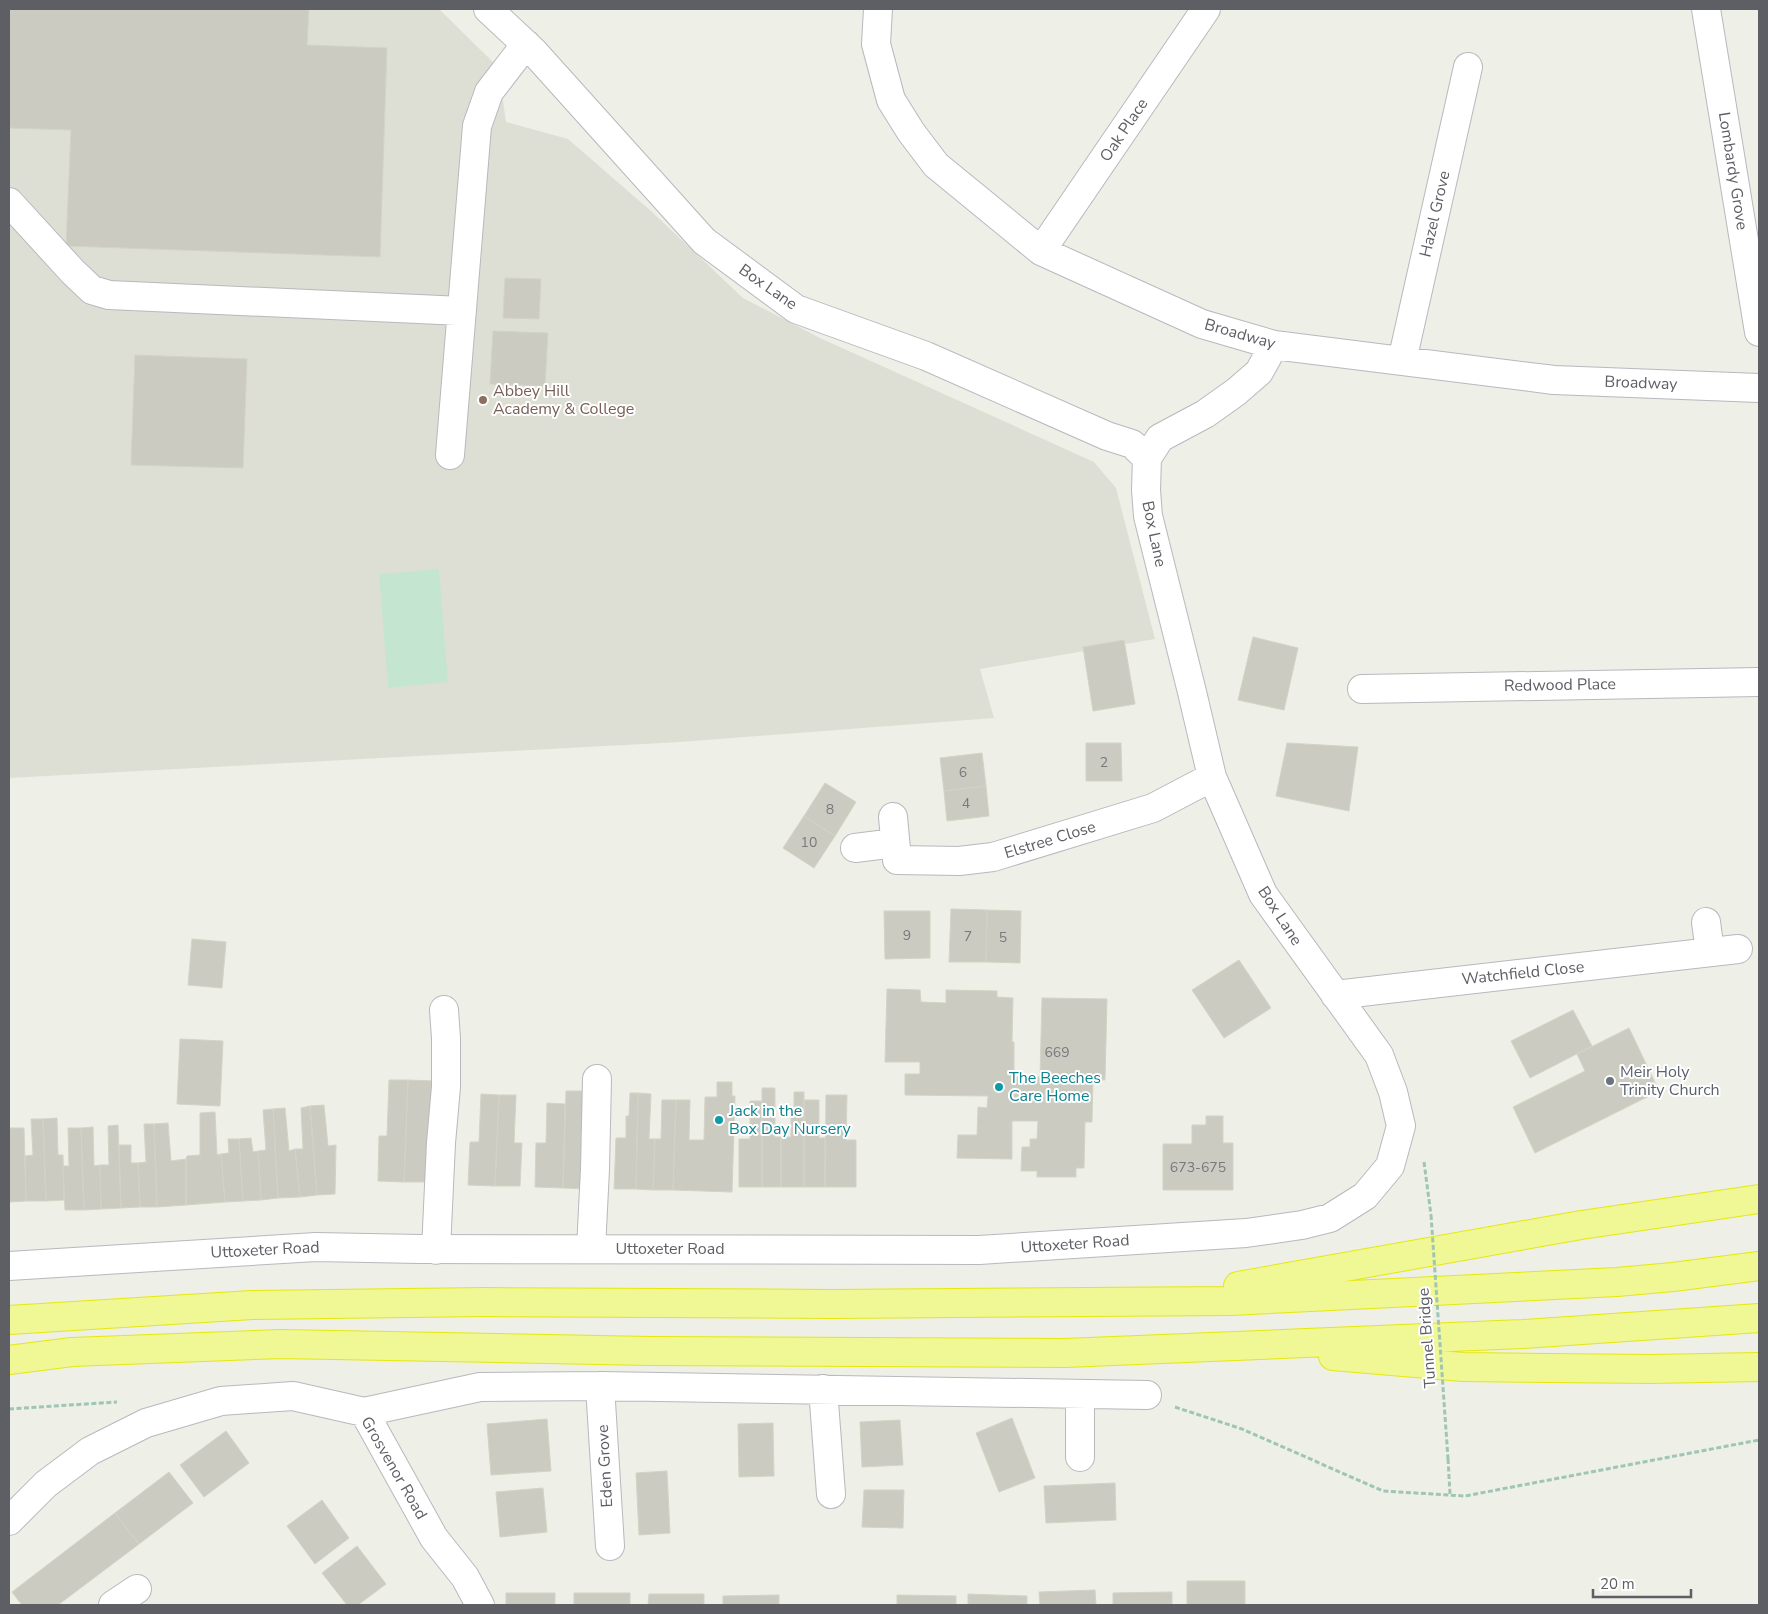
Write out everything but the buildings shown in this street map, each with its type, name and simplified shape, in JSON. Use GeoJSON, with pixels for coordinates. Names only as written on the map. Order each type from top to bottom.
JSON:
{"type":"FeatureCollection","features":[{"type":"Feature","properties":{"kind":"highway"},"geometry":{"type":"LineString","coordinates":[[1158,1300],[1581,1225],[1759,1199]]}},
{"type":"Feature","properties":{"kind":"highway"},"geometry":{"type":"LineString","coordinates":[[9,1320],[252,1305],[592,1301],[832,1304],[1158,1300],[1230,1301],[1617,1282],[1759,1266]]}},
{"type":"Feature","properties":{"kind":"highway"},"geometry":{"type":"LineString","coordinates":[[9,1360],[72,1352],[280,1344],[660,1351],[1046,1353],[1523,1334],[1759,1318]]}},
{"type":"Feature","properties":{"kind":"highway"},"geometry":{"type":"LineString","coordinates":[[1235,1346],[1463,1368],[1651,1369],[1759,1367]]}},
{"type":"Feature","properties":{"kind":"street","name":"Box Lane"},"geometry":{"type":"LineString","coordinates":[[488,9],[526,44],[704,241],[796,309],[926,356],[1107,436],[1132,444],[1147,458],[1146,490],[1148,516],[1212,777],[1263,894],[1378,1055],[1394,1092],[1401,1126],[1390,1166],[1365,1196],[1330,1218]]}},
{"type":"Feature","properties":{"kind":"street","name":"Broadway"},"geometry":{"type":"LineString","coordinates":[[878,9],[876,44],[891,100],[911,132],[936,165],[1041,250],[1202,324],[1274,345],[1554,380],[1759,388]]}},
{"type":"Feature","properties":{"kind":"street","name":"Oak Place"},"geometry":{"type":"LineString","coordinates":[[1041,250],[1206,9]]}},
{"type":"Feature","properties":{"kind":"street","name":"Lombardy Grove"},"geometry":{"type":"LineString","coordinates":[[1706,9],[1759,332]]}},
{"type":"Feature","properties":{"kind":"street"},"geometry":{"type":"LineString","coordinates":[[450,455],[477,126],[489,92],[526,44]]}},
{"type":"Feature","properties":{"kind":"street","name":"Hazel Grove"},"geometry":{"type":"LineString","coordinates":[[1402,361],[1468,67]]}},
{"type":"Feature","properties":{"kind":"street"},"geometry":{"type":"LineString","coordinates":[[9,202],[79,278],[92,290],[109,295],[462,311]]}},
{"type":"Feature","properties":{"kind":"street"},"geometry":{"type":"LineString","coordinates":[[1147,458],[1160,438],[1205,414],[1236,392],[1259,372],[1274,345]]}},
{"type":"Feature","properties":{"kind":"street","name":"Redwood Place"},"geometry":{"type":"LineString","coordinates":[[1362,689],[1759,682]]}},
{"type":"Feature","properties":{"kind":"street","name":"Elstree Close"},"geometry":{"type":"LineString","coordinates":[[855,848],[894,830],[897,860],[959,862],[993,857],[1153,808],[1212,777]]}},
{"type":"Feature","properties":{"kind":"street"},"geometry":{"type":"LineString","coordinates":[[1706,922],[1710,952]]}},
{"type":"Feature","properties":{"kind":"street","name":"Watchfield Close"},"geometry":{"type":"LineString","coordinates":[[1335,995],[1738,949]]}},
{"type":"Feature","properties":{"kind":"street"},"geometry":{"type":"LineString","coordinates":[[436,1250],[440,1142],[446,1087],[444,1010]]}},
{"type":"Feature","properties":{"kind":"street"},"geometry":{"type":"LineString","coordinates":[[590,1249],[596,1169],[597,1079]]}},
{"type":"Feature","properties":{"kind":"street","name":"Uttoxeter Road"},"geometry":{"type":"LineString","coordinates":[[9,1266],[316,1246],[436,1250],[979,1250],[1246,1233],[1302,1225],[1330,1218]]}},
{"type":"Feature","properties":{"kind":"street"},"geometry":{"type":"LineString","coordinates":[[364,1412],[480,1387],[600,1386],[1147,1395]]}},
{"type":"Feature","properties":{"kind":"street","name":"Eden Grove"},"geometry":{"type":"LineString","coordinates":[[600,1386],[610,1546]]}},
{"type":"Feature","properties":{"kind":"street"},"geometry":{"type":"LineString","coordinates":[[823,1389],[831,1494]]}},
{"type":"Feature","properties":{"kind":"street"},"geometry":{"type":"LineString","coordinates":[[1080,1394],[1080,1457]]}},
{"type":"Feature","properties":{"kind":"street","name":"Grosvenor Road"},"geometry":{"type":"LineString","coordinates":[[9,1521],[46,1484],[90,1450],[146,1423],[221,1401],[294,1396],[364,1412],[434,1538],[465,1577],[480,1605]]}},
{"type":"Feature","properties":{"kind":"street"},"geometry":{"type":"LineString","coordinates":[[113,1605],[137,1588]]}},
{"type":"Feature","properties":{"kind":"path","name":"Tunnel Bridge"},"geometry":{"type":"LineString","coordinates":[[1431,1215],[1450,1494]]}},
{"type":"Feature","properties":{"kind":"path"},"geometry":{"type":"LineString","coordinates":[[1147,1395],[1168,1405],[1242,1429],[1383,1491],[1465,1496],[1759,1440]]}},
{"type":"Feature","properties":{"kind":"path"},"geometry":{"type":"LineString","coordinates":[[9,1409],[142,1400],[146,1423]]}},
{"type":"Feature","properties":{"kind":"shaded area","name":"Abbey Hill Academy & College"},"geometry":{"type":"Polygon","coordinates":[[[9,9],[439,9],[496,65],[506,122],[568,139],[651,211],[743,298],[820,338],[1094,462],[1116,488],[1155,639],[980,669],[994,718],[680,742],[9,778],[9,9]]]}},
{"type":"Feature","properties":{"kind":"green space"},"geometry":{"type":"Polygon","coordinates":[[[439,569],[448,682],[388,688],[379,574],[439,569]]]}},
{"type":"Feature","properties":{"kind":"place","name":"Abbey Hill Academy & College"},"geometry":{"type":"Point","coordinates":[483,400]}},
{"type":"Feature","properties":{"kind":"place","name":"Meir Holy Trinity Church"},"geometry":{"type":"Point","coordinates":[1610,1081]}},
{"type":"Feature","properties":{"kind":"place","name":"The Beeches Care Home"},"geometry":{"type":"Point","coordinates":[999,1087]}},
{"type":"Feature","properties":{"kind":"place","name":"Jack in the Box Day Nursery"},"geometry":{"type":"Point","coordinates":[719,1120]}}]}
